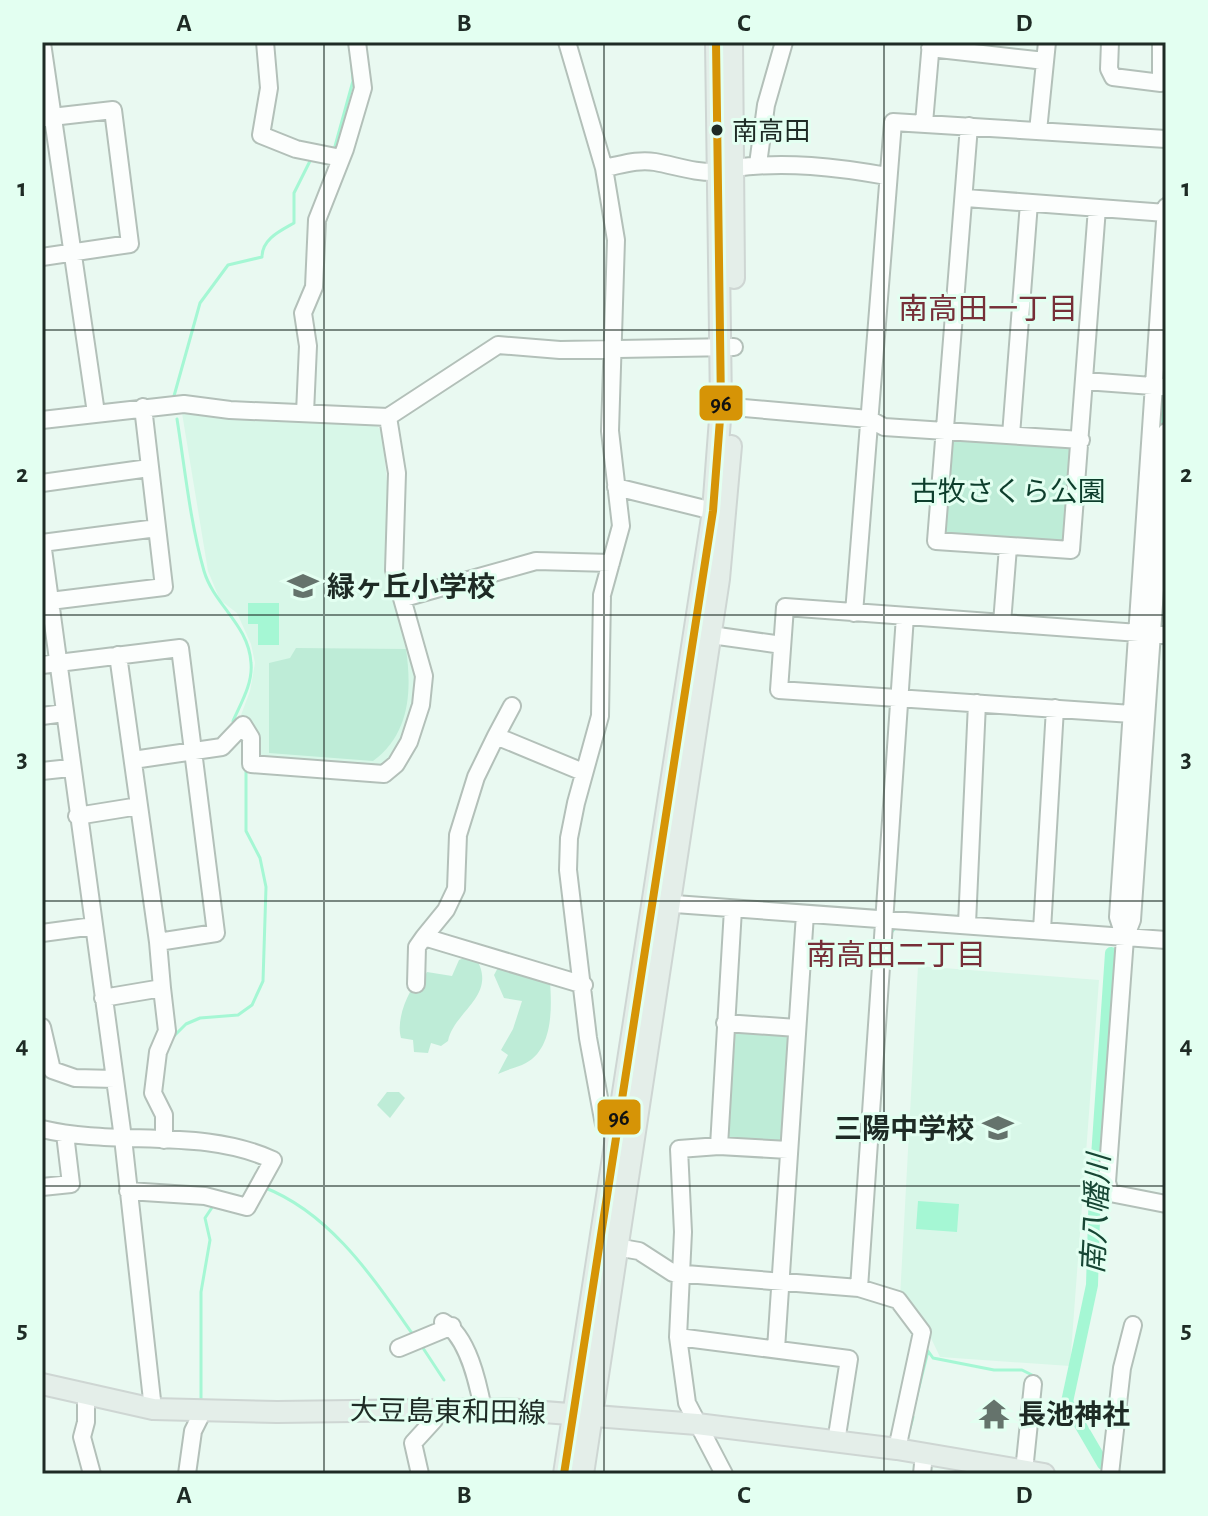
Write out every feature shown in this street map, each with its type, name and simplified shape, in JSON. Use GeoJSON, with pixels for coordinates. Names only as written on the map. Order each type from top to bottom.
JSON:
{"type":"FeatureCollection","features":[{"type":"Feature","properties":{"kind":"main road"},"geometry":{"type":"LineString","coordinates":[[716,42],[726,170]]}},
{"type":"Feature","properties":{"kind":"main road"},"geometry":{"type":"LineString","coordinates":[[583,1474],[583,1415],[619,1136],[711,635],[729,488],[726,170],[732,42]]}},
{"type":"Feature","properties":{"kind":"main road"},"geometry":{"type":"LineString","coordinates":[[564,1474],[583,1415],[616,1247],[727,407]]}},
{"type":"Feature","properties":{"kind":"main road","name":"大豆島東和田線"},"geometry":{"type":"LineString","coordinates":[[42,1384],[153,1409],[277,1412],[483,1409],[697,1424],[897,1449],[923,1464],[1034,1472]]}},
{"type":"Feature","properties":{"kind":"street"},"geometry":{"type":"LineString","coordinates":[[265,42],[269,88],[261,135],[296,149],[341,158]]}},
{"type":"Feature","properties":{"kind":"street"},"geometry":{"type":"LineString","coordinates":[[305,413],[308,346],[303,313],[314,287],[317,220],[363,88],[357,42]]}},
{"type":"Feature","properties":{"kind":"street"},"geometry":{"type":"LineString","coordinates":[[567,42],[604,168],[616,240],[610,431],[621,526],[602,595],[600,716],[583,772],[569,838],[568,870],[588,1038],[604,1124],[619,1136]]}},
{"type":"Feature","properties":{"kind":"street"},"geometry":{"type":"LineString","coordinates":[[758,164],[766,105],[784,42]]}},
{"type":"Feature","properties":{"kind":"street"},"geometry":{"type":"LineString","coordinates":[[1038,131],[1047,42]]}},
{"type":"Feature","properties":{"kind":"street"},"geometry":{"type":"LineString","coordinates":[[1110,42],[1109,69],[1113,77],[1161,83],[1161,42]]}},
{"type":"Feature","properties":{"kind":"street"},"geometry":{"type":"LineString","coordinates":[[42,43],[46,117],[96,413]]}},
{"type":"Feature","properties":{"kind":"street"},"geometry":{"type":"LineString","coordinates":[[924,123],[930,45],[1045,61]]}},
{"type":"Feature","properties":{"kind":"street"},"geometry":{"type":"LineString","coordinates":[[42,257],[130,244],[113,110],[46,117]]}},
{"type":"Feature","properties":{"kind":"street"},"geometry":{"type":"LineString","coordinates":[[854,613],[893,122],[1166,139]]}},
{"type":"Feature","properties":{"kind":"street"},"geometry":{"type":"LineString","coordinates":[[969,126],[966,198],[943,430],[936,541],[1071,550],[1097,208]]}},
{"type":"Feature","properties":{"kind":"street"},"geometry":{"type":"LineString","coordinates":[[604,168],[632,161],[658,162],[695,173],[758,164],[822,165],[887,176]]}},
{"type":"Feature","properties":{"kind":"street"},"geometry":{"type":"LineString","coordinates":[[966,198],[1166,213]]}},
{"type":"Feature","properties":{"kind":"street"},"geometry":{"type":"LineString","coordinates":[[1011,435],[1029,203]]}},
{"type":"Feature","properties":{"kind":"street"},"geometry":{"type":"LineString","coordinates":[[1125,938],[1118,917],[1132,714],[1152,635],[1166,207]]}},
{"type":"Feature","properties":{"kind":"street"},"geometry":{"type":"LineString","coordinates":[[42,420],[184,404],[230,410],[388,417],[498,345],[560,350],[727,347]]}},
{"type":"Feature","properties":{"kind":"street"},"geometry":{"type":"LineString","coordinates":[[1085,381],[1160,387]]}},
{"type":"Feature","properties":{"kind":"street"},"geometry":{"type":"LineString","coordinates":[[45,602],[164,587],[143,407]]}},
{"type":"Feature","properties":{"kind":"street"},"geometry":{"type":"LineString","coordinates":[[727,407],[869,419],[884,427],[1081,440]]}},
{"type":"Feature","properties":{"kind":"street"},"geometry":{"type":"LineString","coordinates":[[133,760],[222,747],[243,725],[251,738],[251,764],[384,774],[396,764],[409,742],[424,690],[424,676],[394,570],[397,473],[388,417]]}},
{"type":"Feature","properties":{"kind":"street"},"geometry":{"type":"LineString","coordinates":[[1166,432],[1132,920],[1125,938],[1107,1182],[1110,1193],[1166,1204]]}},
{"type":"Feature","properties":{"kind":"street"},"geometry":{"type":"LineString","coordinates":[[42,483],[149,468]]}},
{"type":"Feature","properties":{"kind":"street"},"geometry":{"type":"LineString","coordinates":[[616,487],[713,511]]}},
{"type":"Feature","properties":{"kind":"street"},"geometry":{"type":"LineString","coordinates":[[153,1409],[123,1138],[94,926],[64,713],[50,664],[42,542],[157,528]]}},
{"type":"Feature","properties":{"kind":"street"},"geometry":{"type":"LineString","coordinates":[[1002,623],[1008,547]]}},
{"type":"Feature","properties":{"kind":"street"},"geometry":{"type":"LineString","coordinates":[[404,598],[536,561],[611,563]]}},
{"type":"Feature","properties":{"kind":"street"},"geometry":{"type":"LineString","coordinates":[[1132,714],[779,690],[785,607],[1152,635]]}},
{"type":"Feature","properties":{"kind":"street"},"geometry":{"type":"LineString","coordinates":[[859,1288],[905,616]]}},
{"type":"Feature","properties":{"kind":"street"},"geometry":{"type":"LineString","coordinates":[[711,635],[782,645]]}},
{"type":"Feature","properties":{"kind":"street"},"geometry":{"type":"LineString","coordinates":[[50,664],[180,648],[216,933],[158,942]]}},
{"type":"Feature","properties":{"kind":"street"},"geometry":{"type":"LineString","coordinates":[[118,655],[158,942],[167,1031],[158,1052],[153,1093],[164,1115],[164,1140]]}},
{"type":"Feature","properties":{"kind":"street"},"geometry":{"type":"LineString","coordinates":[[967,924],[977,703]]}},
{"type":"Feature","properties":{"kind":"street"},"geometry":{"type":"LineString","coordinates":[[416,984],[417,947],[446,910],[456,889],[458,835],[476,777],[512,706]]}},
{"type":"Feature","properties":{"kind":"street"},"geometry":{"type":"LineString","coordinates":[[1042,930],[1055,708]]}},
{"type":"Feature","properties":{"kind":"street"},"geometry":{"type":"LineString","coordinates":[[42,716],[64,713]]}},
{"type":"Feature","properties":{"kind":"street"},"geometry":{"type":"LineString","coordinates":[[496,736],[583,772]]}},
{"type":"Feature","properties":{"kind":"street"},"geometry":{"type":"LineString","coordinates":[[42,771],[70,768]]}},
{"type":"Feature","properties":{"kind":"street"},"geometry":{"type":"LineString","coordinates":[[77,816],[139,806]]}},
{"type":"Feature","properties":{"kind":"street"},"geometry":{"type":"LineString","coordinates":[[662,903],[1166,940]]}},
{"type":"Feature","properties":{"kind":"street"},"geometry":{"type":"LineString","coordinates":[[719,1146],[733,909]]}},
{"type":"Feature","properties":{"kind":"street"},"geometry":{"type":"LineString","coordinates":[[776,1349],[805,914]]}},
{"type":"Feature","properties":{"kind":"street"},"geometry":{"type":"LineString","coordinates":[[42,933],[94,926]]}},
{"type":"Feature","properties":{"kind":"street"},"geometry":{"type":"LineString","coordinates":[[424,937],[584,985]]}},
{"type":"Feature","properties":{"kind":"street"},"geometry":{"type":"LineString","coordinates":[[103,998],[162,988]]}},
{"type":"Feature","properties":{"kind":"street"},"geometry":{"type":"LineString","coordinates":[[725,1023],[797,1028]]}},
{"type":"Feature","properties":{"kind":"street"},"geometry":{"type":"LineString","coordinates":[[42,1027],[52,1070],[85,1079],[115,1079]]}},
{"type":"Feature","properties":{"kind":"street"},"geometry":{"type":"LineString","coordinates":[[42,1129],[65,1134],[224,1143],[273,1160],[247,1207],[205,1196],[128,1191]]}},
{"type":"Feature","properties":{"kind":"street"},"geometry":{"type":"LineString","coordinates":[[42,1187],[71,1184],[65,1134]]}},
{"type":"Feature","properties":{"kind":"street"},"geometry":{"type":"LineString","coordinates":[[724,1474],[687,1403],[678,1337],[683,1232],[679,1149],[719,1146],[788,1150]]}},
{"type":"Feature","properties":{"kind":"street"},"geometry":{"type":"LineString","coordinates":[[616,1247],[639,1251],[667,1271],[859,1288],[898,1300],[922,1332],[897,1449]]}},
{"type":"Feature","properties":{"kind":"street"},"geometry":{"type":"LineString","coordinates":[[412,1342],[447,1324],[478,1384],[483,1409]]}},
{"type":"Feature","properties":{"kind":"street"},"geometry":{"type":"LineString","coordinates":[[1110,1474],[1122,1368],[1133,1325]]}},
{"type":"Feature","properties":{"kind":"street"},"geometry":{"type":"LineString","coordinates":[[678,1337],[849,1359],[836,1442]]}},
{"type":"Feature","properties":{"kind":"street"},"geometry":{"type":"LineString","coordinates":[[1033,1384],[1034,1472]]}},
{"type":"Feature","properties":{"kind":"street"},"geometry":{"type":"LineString","coordinates":[[86,1393],[82,1437],[92,1474]]}},
{"type":"Feature","properties":{"kind":"street"},"geometry":{"type":"LineString","coordinates":[[420,1474],[413,1443],[434,1420],[438,1408]]}},
{"type":"Feature","properties":{"kind":"street"},"geometry":{"type":"LineString","coordinates":[[187,1474],[193,1431],[204,1409]]}},
{"type":"Feature","properties":{"kind":"shaded area","name":"緑ヶ丘小学校"},"geometry":{"type":"Polygon","coordinates":[[[182,413],[349,418],[377,426],[382,432],[389,502],[386,573],[411,637],[420,681],[402,746],[381,769],[257,761],[255,735],[241,715],[250,691],[255,663],[251,644],[237,613],[220,600],[208,571],[182,413]]]}},
{"type":"Feature","properties":{"kind":"shaded area"},"geometry":{"type":"Polygon","coordinates":[[[248,603],[279,603],[279,645],[258,645],[258,624],[248,624],[248,603]]]}},
{"type":"Feature","properties":{"kind":"shaded area","name":"三陽中学校"},"geometry":{"type":"Polygon","coordinates":[[[918,966],[1099,980],[1070,1366],[940,1357],[930,1336],[900,1298],[918,966]]]}},
{"type":"Feature","properties":{"kind":"shaded area"},"geometry":{"type":"Polygon","coordinates":[[[918,1201],[959,1204],[957,1232],[916,1229],[918,1201]]]}},
{"type":"Feature","properties":{"kind":"green space","name":"古牧さくら公園"},"geometry":{"type":"Polygon","coordinates":[[[943,430],[1081,440],[1071,550],[936,541],[943,430]]]}},
{"type":"Feature","properties":{"kind":"green space"},"geometry":{"type":"Polygon","coordinates":[[[296,648],[406,649],[409,680],[406,711],[395,738],[373,761],[269,753],[269,663],[290,658],[296,648]]]}},
{"type":"Feature","properties":{"kind":"green space"},"geometry":{"type":"Polygon","coordinates":[[[473,954],[482,980],[474,1001],[452,1030],[448,1041],[441,1046],[431,1043],[428,1053],[414,1052],[413,1040],[401,1038],[400,1033],[401,1015],[410,992],[427,972],[452,976],[459,960],[473,954]]]}},
{"type":"Feature","properties":{"kind":"green space"},"geometry":{"type":"Polygon","coordinates":[[[501,962],[550,982],[551,1005],[548,1029],[540,1050],[522,1065],[498,1074],[508,1055],[501,1050],[513,1029],[522,1001],[504,998],[494,975],[501,962]]]}},
{"type":"Feature","properties":{"kind":"green space"},"geometry":{"type":"Polygon","coordinates":[[[734,1026],[793,1035],[786,1140],[779,1144],[726,1139],[734,1026]]]}},
{"type":"Feature","properties":{"kind":"green space"},"geometry":{"type":"Polygon","coordinates":[[[387,1092],[399,1092],[405,1098],[390,1118],[377,1105],[387,1092]]]}},
{"type":"Feature","properties":{"kind":"waterway"},"geometry":{"type":"LineString","coordinates":[[334,150],[353,81],[350,44],[343,42]]}},
{"type":"Feature","properties":{"kind":"waterway"},"geometry":{"type":"LineString","coordinates":[[174,396],[200,303],[228,265],[262,257],[268,240],[294,223],[294,193],[311,159]]}},
{"type":"Feature","properties":{"kind":"waterway","name":"南八幡川"},"geometry":{"type":"LineString","coordinates":[[1164,371],[1166,337]]}},
{"type":"Feature","properties":{"kind":"waterway","name":"南八幡川"},"geometry":{"type":"LineString","coordinates":[[1158,444],[1161,403]]}},
{"type":"Feature","properties":{"kind":"waterway"},"geometry":{"type":"LineString","coordinates":[[177,419],[191,515],[204,571],[249,650],[250,678],[233,721]]}},
{"type":"Feature","properties":{"kind":"waterway"},"geometry":{"type":"LineString","coordinates":[[172,1038],[186,1024],[200,1018],[238,1015],[252,1005],[263,981],[266,887],[260,858],[246,831],[246,767]]}},
{"type":"Feature","properties":{"kind":"waterway"},"geometry":{"type":"LineString","coordinates":[[890,934],[895,928],[924,930]]}},
{"type":"Feature","properties":{"kind":"waterway","name":"南八幡川"},"geometry":{"type":"LineString","coordinates":[[1103,1464],[1067,1402],[1092,1285],[1095,1186],[1111,953]]}},
{"type":"Feature","properties":{"kind":"waterway"},"geometry":{"type":"LineString","coordinates":[[263,1187],[287,1198],[330,1230],[366,1270],[414,1336]]}},
{"type":"Feature","properties":{"kind":"waterway"},"geometry":{"type":"LineString","coordinates":[[201,1402],[201,1292],[210,1240],[205,1218],[213,1206]]}},
{"type":"Feature","properties":{"kind":"waterway"},"geometry":{"type":"LineString","coordinates":[[421,1345],[444,1380]]}},
{"type":"Feature","properties":{"kind":"waterway"},"geometry":{"type":"LineString","coordinates":[[915,1403],[928,1351],[933,1358],[994,1370],[1022,1370],[1040,1379],[1040,1394]]}},
{"type":"Feature","properties":{"kind":"waterway"},"geometry":{"type":"LineString","coordinates":[[910,1428],[913,1417]]}},
{"type":"Feature","properties":{"kind":"transit line","name":"96"},"geometry":{"type":"LineString","coordinates":[[564,1474],[713,511],[721,406],[716,42]]}},
{"type":"Feature","properties":{"kind":"place","name":"南高田"},"geometry":{"type":"Point","coordinates":[717,130]}},
{"type":"Feature","properties":{"kind":"place","name":"緑ヶ丘小学校"},"geometry":{"type":"Point","coordinates":[303,586]}},
{"type":"Feature","properties":{"kind":"place","name":"三陽中学校"},"geometry":{"type":"Point","coordinates":[998,1128]}},
{"type":"Feature","properties":{"kind":"place","name":"長池神社"},"geometry":{"type":"Point","coordinates":[994,1414]}},
{"type":"Feature","properties":{"kind":"district","name":"南高田一丁目"},"geometry":{"type":"Point","coordinates":[988,309]}},
{"type":"Feature","properties":{"kind":"district","name":"南高田二丁目"},"geometry":{"type":"Point","coordinates":[896,955]}}]}
